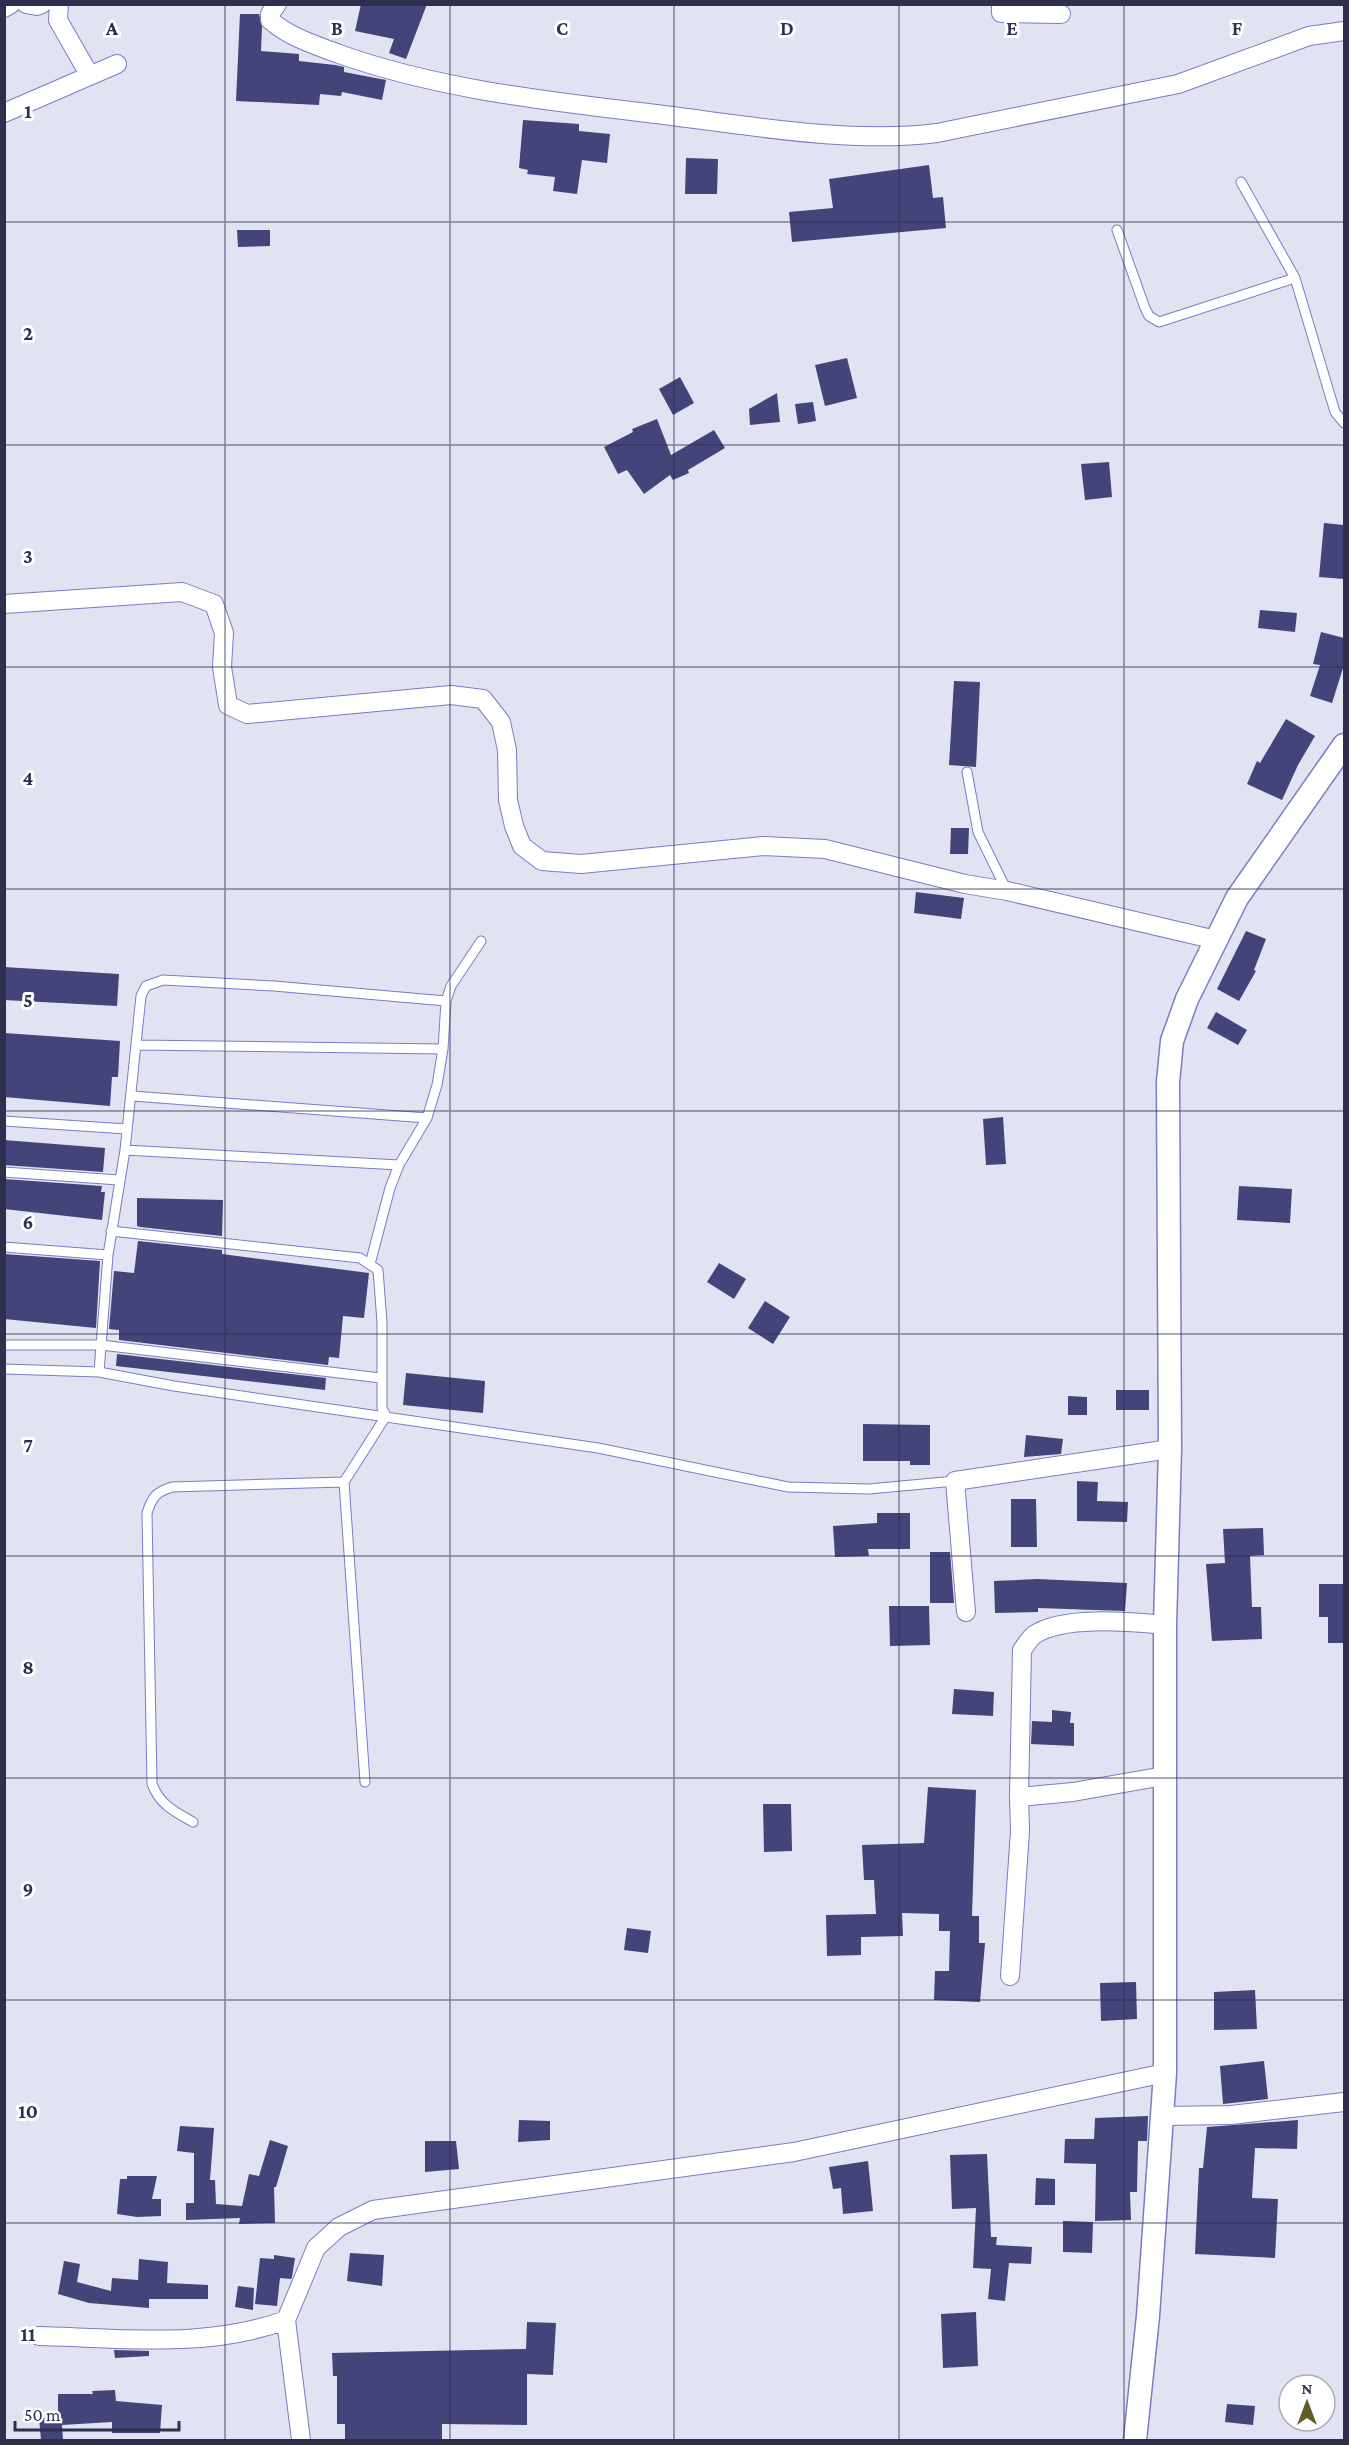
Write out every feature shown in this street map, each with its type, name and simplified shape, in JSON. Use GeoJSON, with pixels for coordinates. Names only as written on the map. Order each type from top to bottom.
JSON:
{"type":"FeatureCollection","features":[{"type":"Feature","properties":{"kind":"street"},"geometry":{"type":"LineString","coordinates":[[4,8],[11,4]]}},
{"type":"Feature","properties":{"kind":"street"},"geometry":{"type":"LineString","coordinates":[[26,4],[37,6],[42,4]]}},
{"type":"Feature","properties":{"kind":"street"},"geometry":{"type":"LineString","coordinates":[[59,4],[58,20],[90,76]]}},
{"type":"Feature","properties":{"kind":"street"},"geometry":{"type":"LineString","coordinates":[[277,4],[270,14],[270,20],[303,40],[364,63],[501,95],[797,132],[908,137],[1178,84],[1309,36],[1344,31]]}},
{"type":"Feature","properties":{"kind":"street"},"geometry":{"type":"LineString","coordinates":[[1001,4],[1001,13],[1061,14]]}},
{"type":"Feature","properties":{"kind":"street"},"geometry":{"type":"LineString","coordinates":[[4,113],[117,64]]}},
{"type":"Feature","properties":{"kind":"street"},"geometry":{"type":"LineString","coordinates":[[4,604],[182,592],[214,604],[224,633],[222,667],[228,705],[247,714],[451,695],[483,699],[501,722],[507,750],[508,800],[514,826],[522,846],[542,861],[581,864],[764,846],[825,849],[965,884],[1007,891],[1216,940]]}},
{"type":"Feature","properties":{"kind":"street"},"geometry":{"type":"LineString","coordinates":[[1135,2440],[1148,2316],[1165,2073],[1165,1625],[1170,1449],[1168,1082],[1172,1041],[1187,999],[1237,898],[1344,745]]}},
{"type":"Feature","properties":{"kind":"street"},"geometry":{"type":"LineString","coordinates":[[966,1612],[955,1481],[1170,1449]]}},
{"type":"Feature","properties":{"kind":"street"},"geometry":{"type":"LineString","coordinates":[[1010,1976],[1020,1831],[1022,1650],[1033,1636],[1050,1628],[1086,1622],[1120,1621],[1165,1625]]}},
{"type":"Feature","properties":{"kind":"street"},"geometry":{"type":"LineString","coordinates":[[1019,1797],[1073,1792],[1164,1776]]}},
{"type":"Feature","properties":{"kind":"street"},"geometry":{"type":"LineString","coordinates":[[301,2440],[286,2320],[316,2248],[339,2227],[373,2210],[794,2152],[1165,2073]]}},
{"type":"Feature","properties":{"kind":"street"},"geometry":{"type":"LineString","coordinates":[[1162,2116],[1260,2113],[1344,2102]]}},
{"type":"Feature","properties":{"kind":"street"},"geometry":{"type":"LineString","coordinates":[[39,2336],[217,2338],[263,2329],[286,2320]]}},
{"type":"Feature","properties":{"kind":"lane"},"geometry":{"type":"LineString","coordinates":[[1240,182],[1295,278],[1335,412],[1344,423]]}},
{"type":"Feature","properties":{"kind":"lane"},"geometry":{"type":"LineString","coordinates":[[1117,230],[1145,308],[1149,316],[1159,322],[1295,278]]}},
{"type":"Feature","properties":{"kind":"lane"},"geometry":{"type":"LineString","coordinates":[[967,772],[978,832],[1007,891]]}},
{"type":"Feature","properties":{"kind":"lane"},"geometry":{"type":"LineString","coordinates":[[370,1264],[390,1188],[399,1165],[427,1118],[437,1085],[443,1049],[446,1001],[458,973],[482,941]]}},
{"type":"Feature","properties":{"kind":"lane"},"geometry":{"type":"LineString","coordinates":[[99,1372],[108,1255],[132,1096],[141,996],[146,986],[163,980],[274,986],[446,1001]]}},
{"type":"Feature","properties":{"kind":"lane"},"geometry":{"type":"LineString","coordinates":[[137,1046],[443,1049]]}},
{"type":"Feature","properties":{"kind":"lane"},"geometry":{"type":"LineString","coordinates":[[132,1096],[427,1118]]}},
{"type":"Feature","properties":{"kind":"lane"},"geometry":{"type":"LineString","coordinates":[[4,1121],[127,1129]]}},
{"type":"Feature","properties":{"kind":"lane"},"geometry":{"type":"LineString","coordinates":[[125,1150],[399,1165]]}},
{"type":"Feature","properties":{"kind":"lane"},"geometry":{"type":"LineString","coordinates":[[4,1172],[119,1180]]}},
{"type":"Feature","properties":{"kind":"lane"},"geometry":{"type":"LineString","coordinates":[[111,1232],[360,1258],[370,1264],[378,1270],[382,1408],[386,1416]]}},
{"type":"Feature","properties":{"kind":"lane"},"geometry":{"type":"LineString","coordinates":[[4,1247],[108,1255]]}},
{"type":"Feature","properties":{"kind":"lane"},"geometry":{"type":"LineString","coordinates":[[4,1346],[101,1345],[381,1378]]}},
{"type":"Feature","properties":{"kind":"lane"},"geometry":{"type":"LineString","coordinates":[[4,1369],[99,1372],[174,1386],[598,1448],[788,1487],[869,1489],[955,1481]]}},
{"type":"Feature","properties":{"kind":"lane"},"geometry":{"type":"LineString","coordinates":[[365,1782],[344,1482],[386,1416]]}},
{"type":"Feature","properties":{"kind":"lane"},"geometry":{"type":"LineString","coordinates":[[193,1822],[168,1808],[157,1796],[152,1784],[147,1513],[151,1500],[158,1491],[172,1487],[344,1482]]}},
{"type":"Feature","properties":{"kind":"building"},"geometry":{"type":"Polygon","coordinates":[[[361,4],[427,4],[406,59],[389,53],[394,39],[355,31],[361,4]]]}},
{"type":"Feature","properties":{"kind":"building"},"geometry":{"type":"Polygon","coordinates":[[[240,14],[259,14],[262,27],[261,51],[299,54],[299,61],[335,65],[344,67],[344,72],[386,80],[382,100],[342,92],[341,96],[320,94],[319,105],[236,101],[240,14]]]}},
{"type":"Feature","properties":{"kind":"building"},"geometry":{"type":"Polygon","coordinates":[[[523,120],[579,124],[579,131],[610,134],[607,163],[582,160],[577,194],[553,191],[555,177],[527,174],[528,170],[519,168],[523,120]]]}},
{"type":"Feature","properties":{"kind":"building"},"geometry":{"type":"Polygon","coordinates":[[[686,158],[718,159],[717,194],[685,194],[686,158]]]}},
{"type":"Feature","properties":{"kind":"building"},"geometry":{"type":"Polygon","coordinates":[[[929,165],[933,198],[943,197],[946,228],[792,242],[789,212],[833,208],[829,179],[929,165]]]}},
{"type":"Feature","properties":{"kind":"building"},"geometry":{"type":"Polygon","coordinates":[[[237,230],[270,230],[270,246],[238,247],[237,230]]]}},
{"type":"Feature","properties":{"kind":"building"},"geometry":{"type":"Polygon","coordinates":[[[847,358],[857,398],[825,406],[815,365],[847,358]]]}},
{"type":"Feature","properties":{"kind":"building"},"geometry":{"type":"Polygon","coordinates":[[[680,377],[694,403],[673,415],[659,389],[680,377]]]}},
{"type":"Feature","properties":{"kind":"building"},"geometry":{"type":"Polygon","coordinates":[[[777,393],[780,422],[750,425],[749,409],[777,393]]]}},
{"type":"Feature","properties":{"kind":"building"},"geometry":{"type":"Polygon","coordinates":[[[813,402],[816,421],[798,424],[795,404],[813,402]]]}},
{"type":"Feature","properties":{"kind":"building"},"geometry":{"type":"Polygon","coordinates":[[[657,419],[671,455],[714,430],[725,448],[688,470],[689,473],[673,480],[670,475],[644,494],[627,470],[618,474],[604,447],[633,432],[632,429],[657,419]]]}},
{"type":"Feature","properties":{"kind":"building"},"geometry":{"type":"Polygon","coordinates":[[[1109,462],[1112,497],[1085,500],[1081,464],[1109,462]]]}},
{"type":"Feature","properties":{"kind":"building"},"geometry":{"type":"Polygon","coordinates":[[[1324,523],[1344,525],[1344,579],[1319,577],[1324,523]]]}},
{"type":"Feature","properties":{"kind":"building"},"geometry":{"type":"Polygon","coordinates":[[[1260,610],[1297,613],[1295,632],[1258,628],[1260,610]]]}},
{"type":"Feature","properties":{"kind":"building"},"geometry":{"type":"Polygon","coordinates":[[[1321,632],[1344,638],[1344,665],[1332,703],[1310,696],[1320,665],[1313,664],[1321,632]]]}},
{"type":"Feature","properties":{"kind":"building"},"geometry":{"type":"Polygon","coordinates":[[[954,681],[980,682],[976,767],[949,765],[954,681]]]}},
{"type":"Feature","properties":{"kind":"building"},"geometry":{"type":"Polygon","coordinates":[[[1286,719],[1315,736],[1298,765],[1282,800],[1247,784],[1257,761],[1260,763],[1286,719]]]}},
{"type":"Feature","properties":{"kind":"building"},"geometry":{"type":"Polygon","coordinates":[[[951,828],[969,828],[968,854],[950,854],[951,828]]]}},
{"type":"Feature","properties":{"kind":"building"},"geometry":{"type":"Polygon","coordinates":[[[916,892],[964,898],[961,919],[914,913],[916,892]]]}},
{"type":"Feature","properties":{"kind":"building"},"geometry":{"type":"Polygon","coordinates":[[[1246,931],[1266,939],[1254,970],[1256,971],[1239,1001],[1217,989],[1246,931]]]}},
{"type":"Feature","properties":{"kind":"building"},"geometry":{"type":"Polygon","coordinates":[[[4,967],[119,974],[117,1006],[4,1000],[4,967]]]}},
{"type":"Feature","properties":{"kind":"building"},"geometry":{"type":"Polygon","coordinates":[[[1216,1012],[1247,1030],[1238,1045],[1207,1028],[1216,1012]]]}},
{"type":"Feature","properties":{"kind":"building"},"geometry":{"type":"Polygon","coordinates":[[[4,1033],[120,1041],[118,1077],[112,1077],[110,1106],[4,1097],[4,1033]]]}},
{"type":"Feature","properties":{"kind":"building"},"geometry":{"type":"Polygon","coordinates":[[[1003,1117],[1006,1164],[986,1165],[983,1119],[1003,1117]]]}},
{"type":"Feature","properties":{"kind":"building"},"geometry":{"type":"Polygon","coordinates":[[[4,1140],[105,1148],[103,1172],[4,1165],[4,1140]]]}},
{"type":"Feature","properties":{"kind":"building"},"geometry":{"type":"Polygon","coordinates":[[[4,1179],[102,1186],[101,1192],[105,1192],[102,1220],[4,1209],[4,1179]]]}},
{"type":"Feature","properties":{"kind":"building"},"geometry":{"type":"Polygon","coordinates":[[[1239,1186],[1292,1189],[1290,1223],[1237,1220],[1239,1186]]]}},
{"type":"Feature","properties":{"kind":"building"},"geometry":{"type":"Polygon","coordinates":[[[137,1198],[223,1200],[222,1236],[137,1226],[137,1198]]]}},
{"type":"Feature","properties":{"kind":"building"},"geometry":{"type":"Polygon","coordinates":[[[138,1241],[222,1250],[222,1254],[369,1273],[364,1318],[343,1316],[339,1358],[329,1357],[328,1365],[119,1340],[119,1330],[109,1329],[114,1271],[134,1273],[138,1241]]]}},
{"type":"Feature","properties":{"kind":"building"},"geometry":{"type":"Polygon","coordinates":[[[4,1254],[100,1261],[96,1328],[4,1319],[4,1254]]]}},
{"type":"Feature","properties":{"kind":"building"},"geometry":{"type":"Polygon","coordinates":[[[719,1263],[746,1279],[734,1299],[707,1282],[719,1263]]]}},
{"type":"Feature","properties":{"kind":"building"},"geometry":{"type":"Polygon","coordinates":[[[765,1301],[790,1317],[773,1344],[748,1328],[765,1301]]]}},
{"type":"Feature","properties":{"kind":"building"},"geometry":{"type":"Polygon","coordinates":[[[117,1354],[326,1378],[325,1390],[116,1366],[117,1354]]]}},
{"type":"Feature","properties":{"kind":"building"},"geometry":{"type":"Polygon","coordinates":[[[406,1373],[485,1381],[483,1413],[403,1405],[406,1373]]]}},
{"type":"Feature","properties":{"kind":"building"},"geometry":{"type":"Polygon","coordinates":[[[1116,1390],[1149,1390],[1149,1410],[1116,1410],[1116,1390]]]}},
{"type":"Feature","properties":{"kind":"building"},"geometry":{"type":"Polygon","coordinates":[[[1068,1396],[1087,1397],[1087,1415],[1068,1415],[1068,1396]]]}},
{"type":"Feature","properties":{"kind":"building"},"geometry":{"type":"Polygon","coordinates":[[[863,1424],[930,1425],[930,1465],[910,1465],[910,1461],[863,1461],[863,1424]]]}},
{"type":"Feature","properties":{"kind":"building"},"geometry":{"type":"Polygon","coordinates":[[[1026,1435],[1063,1439],[1061,1454],[1024,1457],[1026,1435]]]}},
{"type":"Feature","properties":{"kind":"building"},"geometry":{"type":"Polygon","coordinates":[[[1077,1481],[1098,1482],[1097,1501],[1128,1502],[1127,1522],[1077,1521],[1077,1481]]]}},
{"type":"Feature","properties":{"kind":"building"},"geometry":{"type":"Polygon","coordinates":[[[1011,1499],[1036,1499],[1037,1547],[1011,1547],[1011,1499]]]}},
{"type":"Feature","properties":{"kind":"building"},"geometry":{"type":"Polygon","coordinates":[[[877,1513],[910,1513],[910,1549],[868,1549],[869,1556],[835,1557],[833,1526],[877,1523],[877,1513]]]}},
{"type":"Feature","properties":{"kind":"building"},"geometry":{"type":"Polygon","coordinates":[[[1263,1528],[1264,1555],[1250,1556],[1252,1607],[1261,1607],[1262,1639],[1212,1641],[1206,1564],[1225,1563],[1223,1529],[1263,1528]]]}},
{"type":"Feature","properties":{"kind":"building"},"geometry":{"type":"Polygon","coordinates":[[[930,1552],[950,1552],[954,1603],[930,1603],[930,1552]]]}},
{"type":"Feature","properties":{"kind":"building"},"geometry":{"type":"Polygon","coordinates":[[[1037,1579],[1127,1583],[1125,1611],[1038,1608],[1038,1612],[995,1613],[994,1581],[1037,1579]]]}},
{"type":"Feature","properties":{"kind":"building"},"geometry":{"type":"Polygon","coordinates":[[[1319,1584],[1344,1584],[1344,1643],[1328,1643],[1328,1617],[1319,1617],[1319,1584]]]}},
{"type":"Feature","properties":{"kind":"building"},"geometry":{"type":"Polygon","coordinates":[[[889,1606],[929,1606],[930,1645],[890,1646],[889,1606]]]}},
{"type":"Feature","properties":{"kind":"building"},"geometry":{"type":"Polygon","coordinates":[[[954,1689],[994,1692],[993,1716],[952,1714],[954,1689]]]}},
{"type":"Feature","properties":{"kind":"building"},"geometry":{"type":"Polygon","coordinates":[[[1052,1710],[1071,1712],[1070,1723],[1074,1723],[1074,1746],[1031,1744],[1032,1721],[1052,1722],[1052,1710]]]}},
{"type":"Feature","properties":{"kind":"building"},"geometry":{"type":"Polygon","coordinates":[[[928,1787],[976,1790],[972,1916],[979,1916],[979,1943],[985,1943],[980,2002],[934,2000],[935,1971],[949,1971],[950,1931],[939,1931],[939,1914],[902,1913],[903,1936],[861,1937],[861,1955],[827,1956],[826,1915],[876,1914],[874,1880],[864,1880],[862,1845],[924,1843],[928,1787]]]}},
{"type":"Feature","properties":{"kind":"building"},"geometry":{"type":"Polygon","coordinates":[[[763,1804],[791,1804],[792,1851],[764,1852],[763,1804]]]}},
{"type":"Feature","properties":{"kind":"building"},"geometry":{"type":"Polygon","coordinates":[[[627,1928],[651,1931],[648,1953],[624,1950],[627,1928]]]}},
{"type":"Feature","properties":{"kind":"building"},"geometry":{"type":"Polygon","coordinates":[[[1136,1982],[1137,2019],[1101,2021],[1100,1983],[1136,1982]]]}},
{"type":"Feature","properties":{"kind":"building"},"geometry":{"type":"Polygon","coordinates":[[[1255,1990],[1257,2029],[1214,2030],[1214,1992],[1255,1990]]]}},
{"type":"Feature","properties":{"kind":"building"},"geometry":{"type":"Polygon","coordinates":[[[1264,2061],[1268,2099],[1223,2104],[1220,2066],[1264,2061]]]}},
{"type":"Feature","properties":{"kind":"building"},"geometry":{"type":"Polygon","coordinates":[[[1148,2116],[1147,2141],[1138,2141],[1137,2192],[1130,2192],[1131,2220],[1095,2221],[1096,2164],[1064,2163],[1065,2139],[1094,2139],[1095,2118],[1148,2116]]]}},
{"type":"Feature","properties":{"kind":"building"},"geometry":{"type":"Polygon","coordinates":[[[519,2120],[550,2121],[550,2140],[518,2142],[519,2120]]]}},
{"type":"Feature","properties":{"kind":"building"},"geometry":{"type":"Polygon","coordinates":[[[1298,2120],[1297,2149],[1255,2148],[1252,2198],[1278,2199],[1275,2258],[1195,2254],[1199,2168],[1203,2168],[1207,2127],[1298,2120]]]}},
{"type":"Feature","properties":{"kind":"building"},"geometry":{"type":"Polygon","coordinates":[[[180,2126],[214,2128],[210,2180],[215,2180],[216,2204],[242,2206],[249,2174],[259,2176],[270,2140],[288,2146],[276,2187],[274,2187],[275,2223],[239,2224],[240,2218],[186,2220],[186,2203],[194,2203],[194,2153],[177,2151],[180,2126]]]}},
{"type":"Feature","properties":{"kind":"building"},"geometry":{"type":"Polygon","coordinates":[[[425,2141],[456,2141],[459,2169],[425,2172],[425,2141]]]}},
{"type":"Feature","properties":{"kind":"building"},"geometry":{"type":"Polygon","coordinates":[[[987,2154],[991,2237],[997,2237],[996,2245],[1032,2247],[1031,2264],[1009,2263],[1005,2301],[988,2299],[991,2269],[973,2268],[976,2208],[952,2209],[950,2155],[987,2154]]]}},
{"type":"Feature","properties":{"kind":"building"},"geometry":{"type":"Polygon","coordinates":[[[868,2161],[873,2211],[843,2214],[841,2188],[833,2189],[829,2167],[868,2161]]]}},
{"type":"Feature","properties":{"kind":"building"},"geometry":{"type":"Polygon","coordinates":[[[127,2176],[157,2176],[152,2199],[161,2199],[161,2216],[137,2217],[117,2214],[120,2179],[127,2179],[127,2176]]]}},
{"type":"Feature","properties":{"kind":"building"},"geometry":{"type":"Polygon","coordinates":[[[1036,2178],[1055,2179],[1055,2205],[1035,2205],[1036,2178]]]}},
{"type":"Feature","properties":{"kind":"building"},"geometry":{"type":"Polygon","coordinates":[[[1063,2221],[1093,2222],[1092,2253],[1063,2252],[1063,2221]]]}},
{"type":"Feature","properties":{"kind":"building"},"geometry":{"type":"Polygon","coordinates":[[[350,2253],[384,2255],[382,2286],[347,2281],[350,2253]]]}},
{"type":"Feature","properties":{"kind":"building"},"geometry":{"type":"Polygon","coordinates":[[[274,2255],[295,2258],[292,2277],[291,2279],[280,2278],[277,2306],[255,2304],[260,2258],[274,2259],[274,2255]]]}},
{"type":"Feature","properties":{"kind":"building"},"geometry":{"type":"Polygon","coordinates":[[[139,2259],[168,2262],[167,2283],[208,2285],[208,2299],[149,2299],[149,2308],[89,2303],[58,2294],[64,2261],[80,2264],[77,2282],[111,2291],[112,2278],[138,2280],[139,2259]]]}},
{"type":"Feature","properties":{"kind":"building"},"geometry":{"type":"Polygon","coordinates":[[[238,2286],[254,2288],[253,2310],[235,2307],[238,2286]]]}},
{"type":"Feature","properties":{"kind":"building"},"geometry":{"type":"Polygon","coordinates":[[[976,2312],[978,2366],[943,2368],[941,2314],[976,2312]]]}},
{"type":"Feature","properties":{"kind":"building"},"geometry":{"type":"Polygon","coordinates":[[[527,2322],[556,2323],[553,2375],[527,2374],[527,2425],[442,2424],[442,2440],[345,2440],[345,2424],[337,2424],[337,2376],[333,2376],[332,2353],[526,2349],[527,2322]]]}},
{"type":"Feature","properties":{"kind":"building"},"geometry":{"type":"Polygon","coordinates":[[[114,2350],[149,2351],[149,2356],[115,2358],[114,2350]]]}},
{"type":"Feature","properties":{"kind":"building"},"geometry":{"type":"Polygon","coordinates":[[[115,2390],[116,2401],[162,2405],[160,2433],[112,2433],[112,2422],[62,2425],[63,2440],[41,2440],[39,2418],[58,2418],[58,2394],[93,2394],[92,2391],[115,2390]]]}},
{"type":"Feature","properties":{"kind":"building"},"geometry":{"type":"Polygon","coordinates":[[[1227,2404],[1255,2406],[1253,2425],[1225,2422],[1227,2404]]]}}]}
